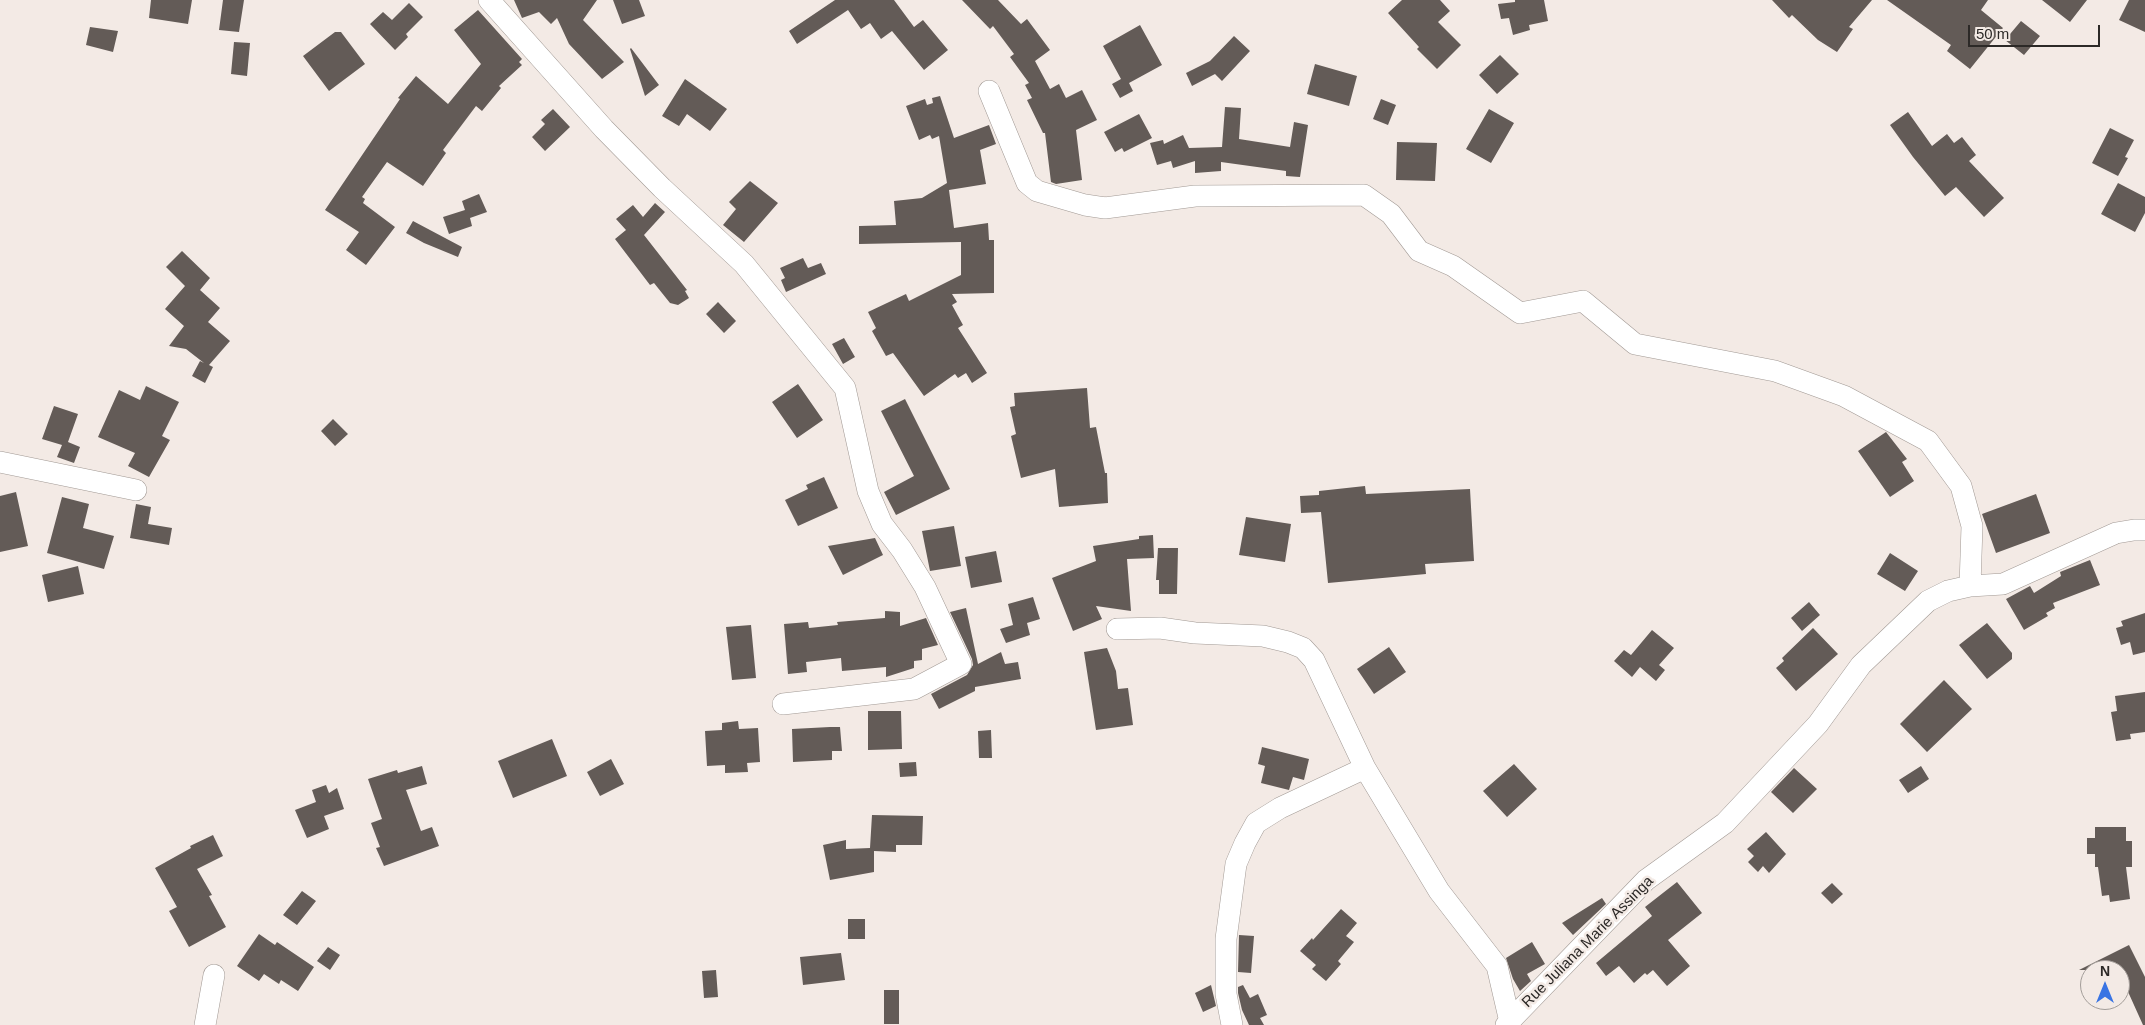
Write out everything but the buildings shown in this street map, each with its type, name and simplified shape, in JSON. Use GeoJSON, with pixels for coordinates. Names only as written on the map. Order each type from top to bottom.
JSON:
{"type":"FeatureCollection","features":[{"type":"Feature","properties":{"kind":"street"},"geometry":{"type":"LineString","coordinates":[[495,1],[604,129],[662,188],[744,264],[845,388],[868,491],[882,524],[902,550],[925,587],[961,664],[914,689],[782,704]]}},
{"type":"Feature","properties":{"kind":"street"},"geometry":{"type":"LineString","coordinates":[[988,92],[1027,183],[1037,191],[1085,205],[1105,208],[1195,196],[1364,195],[1391,214],[1419,252],[1453,266],[1520,313],[1583,301],[1635,344],[1775,371],[1844,396],[1928,441],[1961,486],[1972,526],[1970,586]]}},
{"type":"Feature","properties":{"kind":"street"},"geometry":{"type":"LineString","coordinates":[[0,462],[136,490]]}},
{"type":"Feature","properties":{"kind":"street","name":"Rue Juliana Marie Assinga"},"geometry":{"type":"LineString","coordinates":[[1508,1023],[1646,880],[1725,823],[1818,724],[1861,665],[1928,601],[1948,591],[1970,586],[2003,584],[2116,533],[2145,530]]}},
{"type":"Feature","properties":{"kind":"street"},"geometry":{"type":"LineString","coordinates":[[1118,629],[1160,628],[1204,634],[1263,636],[1303,648],[1314,660],[1365,768],[1439,891],[1497,966],[1508,1023]]}},
{"type":"Feature","properties":{"kind":"street"},"geometry":{"type":"LineString","coordinates":[[1232,1025],[1226,994],[1226,939],[1236,864],[1245,843],[1256,822],[1280,808],[1365,768]]}},
{"type":"Feature","properties":{"kind":"street"},"geometry":{"type":"LineString","coordinates":[[205,1025],[214,975]]}}]}
